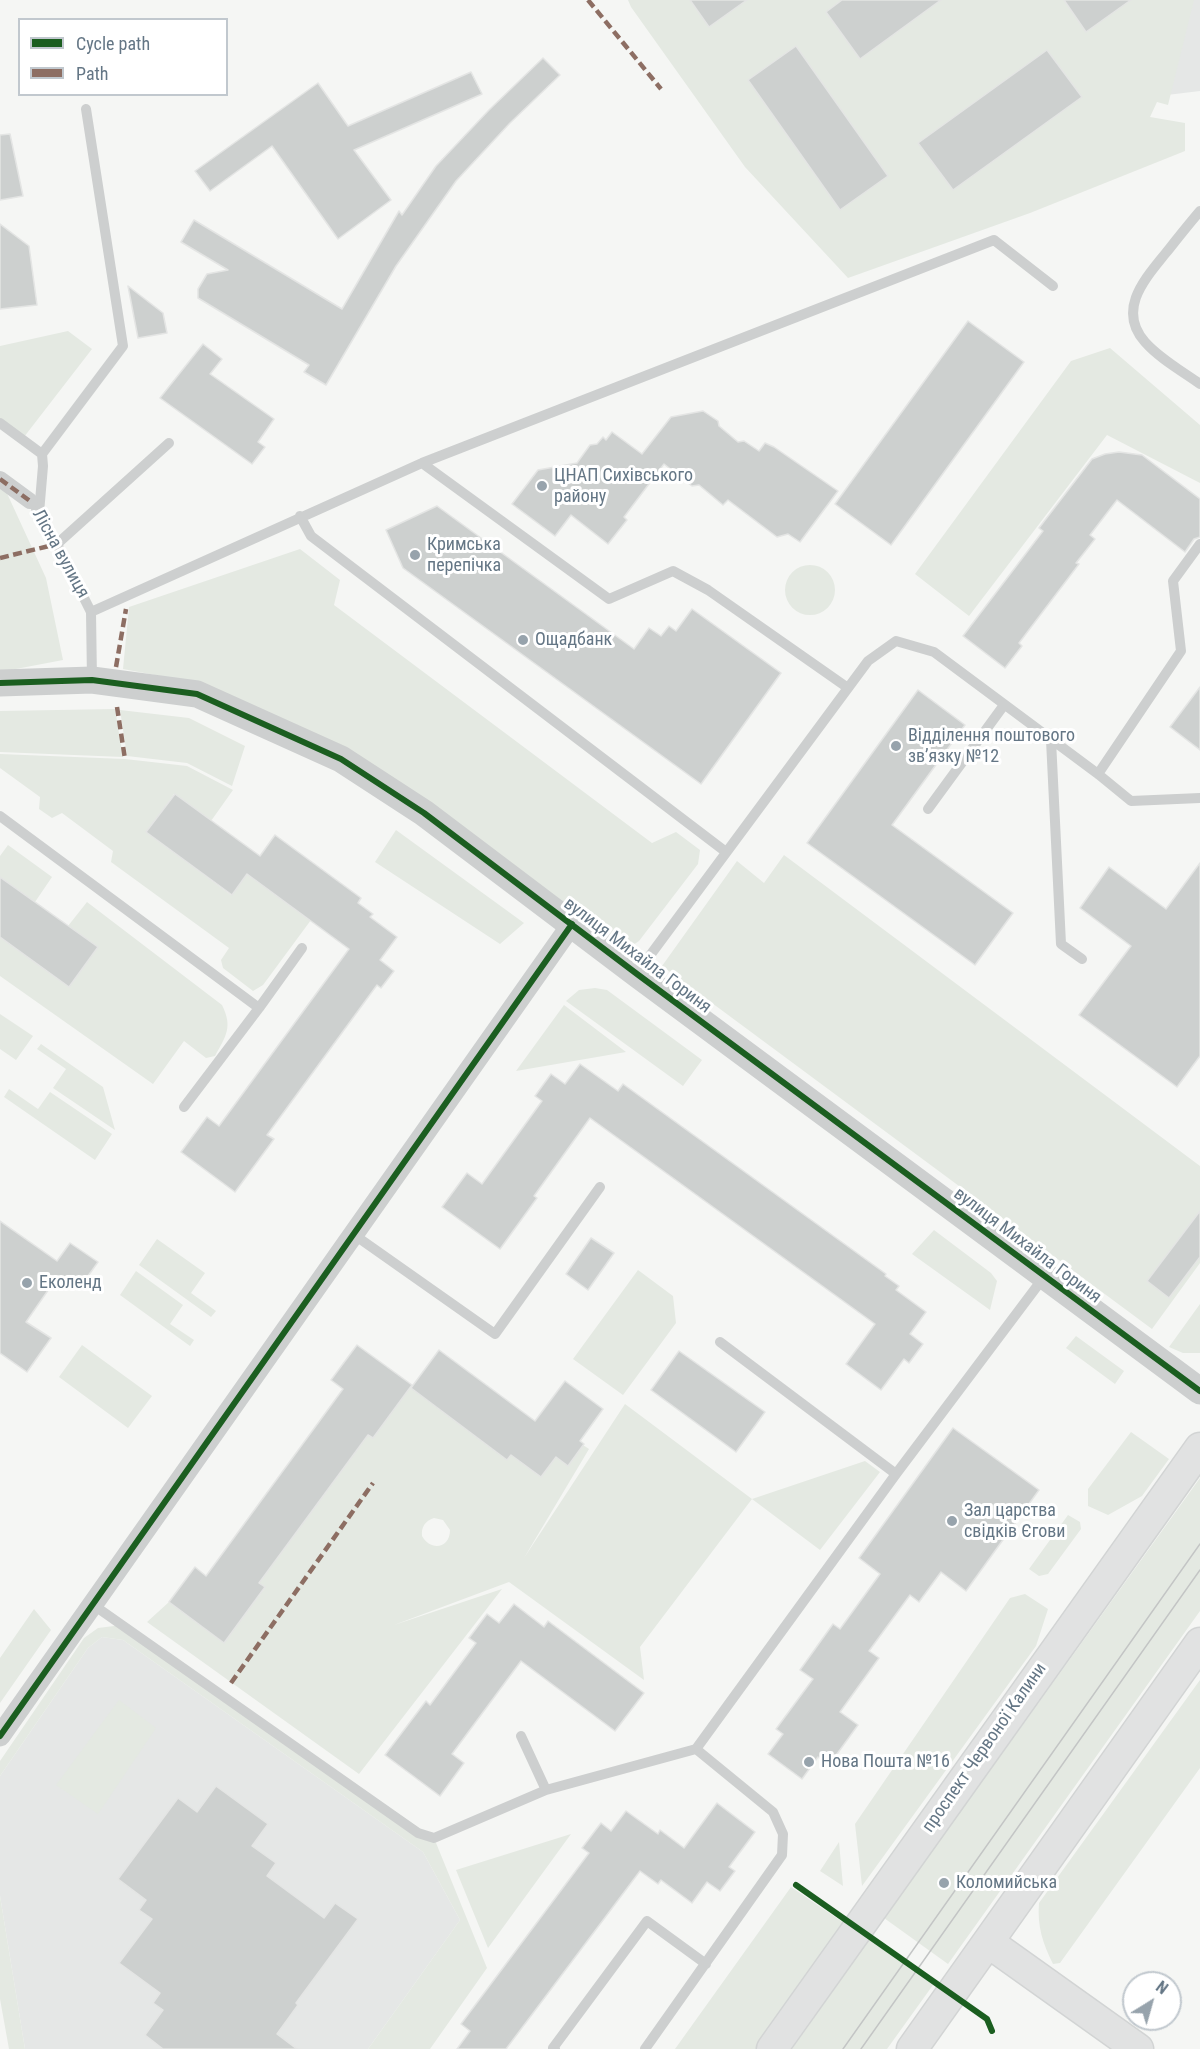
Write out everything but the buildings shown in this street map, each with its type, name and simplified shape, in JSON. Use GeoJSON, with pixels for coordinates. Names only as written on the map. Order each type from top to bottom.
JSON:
{"type":"FeatureCollection","features":[{"type":"Feature","properties":{"kind":"main road","name":"проспект Червоної Калини"},"geometry":{"type":"LineString","coordinates":[[772,2049],[1200,1448]]}},
{"type":"Feature","properties":{"kind":"main road"},"geometry":{"type":"LineString","coordinates":[[912,2049],[1200,1643]]}},
{"type":"Feature","properties":{"kind":"main road"},"geometry":{"type":"LineString","coordinates":[[988,1942],[1138,2049]]}},
{"type":"Feature","properties":{"kind":"street","name":"Лісна вулиця"},"geometry":{"type":"LineString","coordinates":[[0,479],[34,507]]}},
{"type":"Feature","properties":{"kind":"street","name":"вулиця Михайла Гориня"},"geometry":{"type":"LineString","coordinates":[[0,683],[92,680],[197,694],[341,759],[424,813],[637,974],[1200,1391]]}},
{"type":"Feature","properties":{"kind":"street"},"geometry":{"type":"LineString","coordinates":[[0,1736],[572,924]]}},
{"type":"Feature","properties":{"kind":"lane"},"geometry":{"type":"LineString","coordinates":[[34,507],[43,466],[42,454],[123,346],[86,109]]}},
{"type":"Feature","properties":{"kind":"lane"},"geometry":{"type":"LineString","coordinates":[[1200,211],[1142,282],[1133,308],[1133,318],[1144,341],[1156,353],[1200,384]]}},
{"type":"Feature","properties":{"kind":"lane"},"geometry":{"type":"LineString","coordinates":[[91,612],[422,463],[994,240],[1053,286]]}},
{"type":"Feature","properties":{"kind":"lane"},"geometry":{"type":"LineString","coordinates":[[0,423],[42,454]]}},
{"type":"Feature","properties":{"kind":"lane"},"geometry":{"type":"LineString","coordinates":[[57,544],[169,443]]}},
{"type":"Feature","properties":{"kind":"lane"},"geometry":{"type":"LineString","coordinates":[[422,463],[609,599],[673,571],[708,590],[848,688]]}},
{"type":"Feature","properties":{"kind":"lane","name":"Лісна вулиця"},"geometry":{"type":"LineString","coordinates":[[34,507],[57,544],[91,612],[92,680]]}},
{"type":"Feature","properties":{"kind":"lane"},"geometry":{"type":"LineString","coordinates":[[300,516],[311,536],[726,852]]}},
{"type":"Feature","properties":{"kind":"lane"},"geometry":{"type":"LineString","coordinates":[[1098,774],[1181,651],[1173,581],[1200,544]]}},
{"type":"Feature","properties":{"kind":"lane"},"geometry":{"type":"LineString","coordinates":[[637,974],[868,661],[896,641],[934,652],[1131,801],[1200,798]]}},
{"type":"Feature","properties":{"kind":"lane"},"geometry":{"type":"LineString","coordinates":[[928,809],[1004,705]]}},
{"type":"Feature","properties":{"kind":"lane"},"geometry":{"type":"LineString","coordinates":[[1051,740],[1061,944],[1082,959]]}},
{"type":"Feature","properties":{"kind":"lane"},"geometry":{"type":"LineString","coordinates":[[0,816],[259,1008]]}},
{"type":"Feature","properties":{"kind":"lane"},"geometry":{"type":"LineString","coordinates":[[184,1107],[302,948]]}},
{"type":"Feature","properties":{"kind":"lane"},"geometry":{"type":"LineString","coordinates":[[353,1234],[495,1334],[600,1187]]}},
{"type":"Feature","properties":{"kind":"lane"},"geometry":{"type":"LineString","coordinates":[[92,1605],[418,1833],[434,1838],[546,1790],[696,1749],[896,1474],[1044,1277]]}},
{"type":"Feature","properties":{"kind":"lane"},"geometry":{"type":"LineString","coordinates":[[720,1342],[896,1474]]}},
{"type":"Feature","properties":{"kind":"lane"},"geometry":{"type":"LineString","coordinates":[[520,1736],[546,1790]]}},
{"type":"Feature","properties":{"kind":"lane"},"geometry":{"type":"LineString","coordinates":[[645,2049],[782,1855],[783,1834],[773,1812],[696,1749]]}},
{"type":"Feature","properties":{"kind":"lane"},"geometry":{"type":"LineString","coordinates":[[410,1843],[418,1833]]}},
{"type":"Feature","properties":{"kind":"lane"},"geometry":{"type":"LineString","coordinates":[[555,2049],[553,2048],[647,1921],[706,1964]]}},
{"type":"Feature","properties":{"kind":"shaded area"},"geometry":{"type":"Polygon","coordinates":[[[628,0],[1194,0],[1168,105],[1157,102],[1150,117],[1185,123],[1185,151],[1030,213],[848,278],[745,167],[628,0]]]}},
{"type":"Feature","properties":{"kind":"shaded area"},"geometry":{"type":"Polygon","coordinates":[[[1192,0],[1200,0],[1200,91],[1167,95],[1192,0]]]}},
{"type":"Feature","properties":{"kind":"shaded area"},"geometry":{"type":"Polygon","coordinates":[[[68,331],[92,349],[24,437],[0,419],[0,346],[68,331]]]}},
{"type":"Feature","properties":{"kind":"shaded area"},"geometry":{"type":"Polygon","coordinates":[[[1110,348],[1200,425],[1200,483],[1107,435],[969,616],[915,574],[1071,361],[1110,348]]]}},
{"type":"Feature","properties":{"kind":"shaded area"},"geometry":{"type":"Polygon","coordinates":[[[0,485],[5,489],[46,578],[63,660],[0,672],[0,485]]]}},
{"type":"Feature","properties":{"kind":"shaded area"},"geometry":{"type":"Polygon","coordinates":[[[300,549],[340,580],[334,605],[652,843],[676,832],[700,850],[698,864],[639,941],[630,947],[621,945],[192,682],[123,669],[129,607],[300,549]]]}},
{"type":"Feature","properties":{"kind":"shaded area"},"geometry":{"type":"Polygon","coordinates":[[[805,565],[815,565],[828,572],[835,585],[835,595],[828,608],[815,615],[805,615],[796,611],[789,604],[785,595],[785,585],[789,576],[796,569],[805,565]]]}},
{"type":"Feature","properties":{"kind":"shaded area"},"geometry":{"type":"Polygon","coordinates":[[[115,709],[123,757],[0,752],[0,711],[115,709]]]}},
{"type":"Feature","properties":{"kind":"shaded area"},"geometry":{"type":"Polygon","coordinates":[[[120,710],[189,718],[245,746],[232,786],[187,763],[127,756],[120,710]]]}},
{"type":"Feature","properties":{"kind":"shaded area"},"geometry":{"type":"Polygon","coordinates":[[[0,754],[125,759],[187,766],[233,790],[211,821],[174,794],[147,832],[231,895],[247,874],[311,920],[263,985],[253,991],[223,968],[221,960],[229,948],[111,862],[113,851],[62,813],[52,818],[39,809],[40,797],[0,768],[0,754]]]}},
{"type":"Feature","properties":{"kind":"shaded area"},"geometry":{"type":"Polygon","coordinates":[[[396,830],[524,923],[500,944],[375,862],[396,830]]]}},
{"type":"Feature","properties":{"kind":"shaded area"},"geometry":{"type":"Polygon","coordinates":[[[8,845],[52,877],[35,902],[0,877],[0,856],[8,845]]]}},
{"type":"Feature","properties":{"kind":"shaded area"},"geometry":{"type":"Polygon","coordinates":[[[784,855],[1200,1166],[1200,1263],[1152,1329],[662,966],[737,861],[764,883],[784,855]]]}},
{"type":"Feature","properties":{"kind":"shaded area"},"geometry":{"type":"Polygon","coordinates":[[[87,902],[222,1005],[228,1026],[215,1056],[206,1058],[184,1041],[153,1084],[0,976],[0,937],[69,987],[98,947],[68,926],[87,902]]]}},
{"type":"Feature","properties":{"kind":"shaded area"},"geometry":{"type":"Polygon","coordinates":[[[595,988],[607,990],[702,1060],[683,1086],[566,1001],[579,990],[595,988]]]}},
{"type":"Feature","properties":{"kind":"shaded area"},"geometry":{"type":"Polygon","coordinates":[[[564,1005],[626,1052],[516,1071],[564,1005]]]}},
{"type":"Feature","properties":{"kind":"shaded area"},"geometry":{"type":"Polygon","coordinates":[[[0,1014],[33,1036],[16,1060],[0,1049],[0,1014]]]}},
{"type":"Feature","properties":{"kind":"shaded area"},"geometry":{"type":"Polygon","coordinates":[[[41,1044],[103,1087],[115,1130],[53,1088],[66,1069],[37,1049],[41,1044]]]}},
{"type":"Feature","properties":{"kind":"shaded area"},"geometry":{"type":"Polygon","coordinates":[[[9,1089],[38,1109],[50,1092],[112,1134],[95,1160],[4,1097],[9,1089]]]}},
{"type":"Feature","properties":{"kind":"shaded area"},"geometry":{"type":"Polygon","coordinates":[[[934,1230],[991,1273],[997,1281],[990,1310],[912,1254],[934,1230]]]}},
{"type":"Feature","properties":{"kind":"shaded area"},"geometry":{"type":"Polygon","coordinates":[[[157,1239],[205,1273],[191,1293],[216,1311],[211,1317],[139,1265],[157,1239]]]}},
{"type":"Feature","properties":{"kind":"shaded area"},"geometry":{"type":"Polygon","coordinates":[[[638,1270],[673,1296],[676,1323],[623,1395],[573,1359],[638,1270]]]}},
{"type":"Feature","properties":{"kind":"shaded area"},"geometry":{"type":"Polygon","coordinates":[[[136,1271],[183,1305],[170,1324],[194,1340],[190,1346],[120,1295],[136,1271]]]}},
{"type":"Feature","properties":{"kind":"shaded area"},"geometry":{"type":"Polygon","coordinates":[[[1200,1304],[1200,1353],[1183,1353],[1169,1347],[1200,1304]]]}},
{"type":"Feature","properties":{"kind":"shaded area"},"geometry":{"type":"Polygon","coordinates":[[[1076,1336],[1124,1371],[1115,1384],[1066,1348],[1076,1336]]]}},
{"type":"Feature","properties":{"kind":"shaded area"},"geometry":{"type":"Polygon","coordinates":[[[82,1345],[152,1396],[128,1428],[59,1377],[82,1345]]]}},
{"type":"Feature","properties":{"kind":"shaded area"},"geometry":{"type":"Polygon","coordinates":[[[412,1385],[411,1388],[507,1459],[511,1455],[541,1477],[556,1457],[568,1466],[583,1445],[589,1449],[524,1558],[625,1404],[752,1499],[640,1647],[644,1680],[509,1582],[394,1625],[502,1589],[359,1774],[147,1622],[169,1602],[224,1642],[265,1588],[259,1583],[368,1435],[373,1438],[412,1385]],[[434,1518],[424,1525],[422,1536],[425,1541],[439,1546],[447,1541],[450,1530],[443,1520],[434,1518]]]}},
{"type":"Feature","properties":{"kind":"shaded area"},"geometry":{"type":"Polygon","coordinates":[[[1131,1432],[1169,1459],[1142,1496],[1108,1515],[1088,1506],[1088,1489],[1131,1432]]]}},
{"type":"Feature","properties":{"kind":"shaded area"},"geometry":{"type":"Polygon","coordinates":[[[865,1461],[880,1472],[820,1550],[752,1499],[865,1461]]]}},
{"type":"Feature","properties":{"kind":"shaded area"},"geometry":{"type":"Polygon","coordinates":[[[1200,1478],[1200,1611],[948,1964],[884,1918],[1200,1478]]]}},
{"type":"Feature","properties":{"kind":"shaded area"},"geometry":{"type":"Polygon","coordinates":[[[1068,1515],[1080,1522],[1081,1529],[1048,1574],[1039,1576],[1029,1569],[1068,1515]]]}},
{"type":"Feature","properties":{"kind":"shaded area"},"geometry":{"type":"Polygon","coordinates":[[[1025,1594],[1048,1609],[1036,1646],[862,1886],[855,1824],[1010,1598],[1025,1594]]]}},
{"type":"Feature","properties":{"kind":"shaded area"},"geometry":{"type":"Polygon","coordinates":[[[34,1609],[51,1630],[0,1703],[0,1658],[34,1609]]]}},
{"type":"Feature","properties":{"kind":"shaded area"},"geometry":{"type":"Polygon","coordinates":[[[122,1625],[434,1838],[487,1968],[430,2049],[368,2049],[460,1920],[423,1852],[123,1640],[102,1637],[88,1648],[0,1776],[0,1761],[84,1638],[98,1628],[122,1625]]]}},
{"type":"Feature","properties":{"kind":"shaded area"},"geometry":{"type":"Polygon","coordinates":[[[102,1637],[123,1640],[423,1852],[460,1920],[368,2049],[25,2049],[0,1896],[0,1776],[88,1648],[102,1637]]]}},
{"type":"Feature","properties":{"kind":"shaded area"},"geometry":{"type":"Polygon","coordinates":[[[1200,1680],[1200,1768],[1060,1963],[1053,1964],[1042,1935],[1039,1903],[1200,1680]]]}},
{"type":"Feature","properties":{"kind":"shaded area"},"geometry":{"type":"Polygon","coordinates":[[[119,1700],[156,1728],[98,1814],[56,1785],[119,1700]]]}},
{"type":"Feature","properties":{"kind":"shaded area"},"geometry":{"type":"Polygon","coordinates":[[[571,1834],[488,1948],[456,1870],[571,1834]]]}},
{"type":"Feature","properties":{"kind":"shaded area"},"geometry":{"type":"Polygon","coordinates":[[[839,1842],[843,1886],[820,1871],[839,1842]]]}},
{"type":"Feature","properties":{"kind":"shaded area"},"geometry":{"type":"Polygon","coordinates":[[[791,1887],[844,1923],[756,2049],[675,2049],[791,1887]]]}},
{"type":"Feature","properties":{"kind":"shaded area"},"geometry":{"type":"Polygon","coordinates":[[[0,1896],[25,2049],[9,2049],[0,1999],[0,1896]]]}},
{"type":"Feature","properties":{"kind":"shaded area"},"geometry":{"type":"Polygon","coordinates":[[[869,1940],[933,1985],[887,2049],[792,2049],[869,1940]]]}},
{"type":"Feature","properties":{"kind":"tram line"},"geometry":{"type":"LineString","coordinates":[[843,2049],[1200,1544]]}},
{"type":"Feature","properties":{"kind":"tram line"},"geometry":{"type":"LineString","coordinates":[[861,2049],[1200,1570]]}},
{"type":"Feature","properties":{"kind":"marked path"},"geometry":{"type":"LineString","coordinates":[[588,0],[661,89]]}},
{"type":"Feature","properties":{"kind":"marked path"},"geometry":{"type":"LineString","coordinates":[[0,479],[30,501]]}},
{"type":"Feature","properties":{"kind":"marked path"},"geometry":{"type":"LineString","coordinates":[[0,558],[57,544]]}},
{"type":"Feature","properties":{"kind":"marked path"},"geometry":{"type":"LineString","coordinates":[[116,667],[126,609]]}},
{"type":"Feature","properties":{"kind":"marked path"},"geometry":{"type":"LineString","coordinates":[[117,707],[125,759]]}},
{"type":"Feature","properties":{"kind":"marked path"},"geometry":{"type":"LineString","coordinates":[[231,1683],[373,1483]]}},
{"type":"Feature","properties":{"kind":"cycle path"},"geometry":{"type":"LineString","coordinates":[[0,683],[92,680],[197,694],[341,759],[424,813],[637,974],[1200,1391]]}},
{"type":"Feature","properties":{"kind":"cycle path"},"geometry":{"type":"LineString","coordinates":[[0,1736],[572,924]]}},
{"type":"Feature","properties":{"kind":"cycle path"},"geometry":{"type":"LineString","coordinates":[[796,1885],[987,2019],[992,2031]]}},
{"type":"Feature","properties":{"kind":"place","name":"ЦНАП Сихівського району"},"geometry":{"type":"Point","coordinates":[542,486]}},
{"type":"Feature","properties":{"kind":"place","name":"Кримська перепічка"},"geometry":{"type":"Point","coordinates":[415,555]}},
{"type":"Feature","properties":{"kind":"place","name":"Ощадбанк"},"geometry":{"type":"Point","coordinates":[523,640]}},
{"type":"Feature","properties":{"kind":"place","name":"Відділення поштового зв’язку №12"},"geometry":{"type":"Point","coordinates":[896,746]}},
{"type":"Feature","properties":{"kind":"place","name":"Еколенд"},"geometry":{"type":"Point","coordinates":[27,1283]}},
{"type":"Feature","properties":{"kind":"place","name":"Зал царства свідків Єгови"},"geometry":{"type":"Point","coordinates":[952,1521]}},
{"type":"Feature","properties":{"kind":"place","name":"Нова Пошта №16"},"geometry":{"type":"Point","coordinates":[809,1762]}},
{"type":"Feature","properties":{"kind":"place","name":"Коломийська"},"geometry":{"type":"Point","coordinates":[944,1883]}}]}
